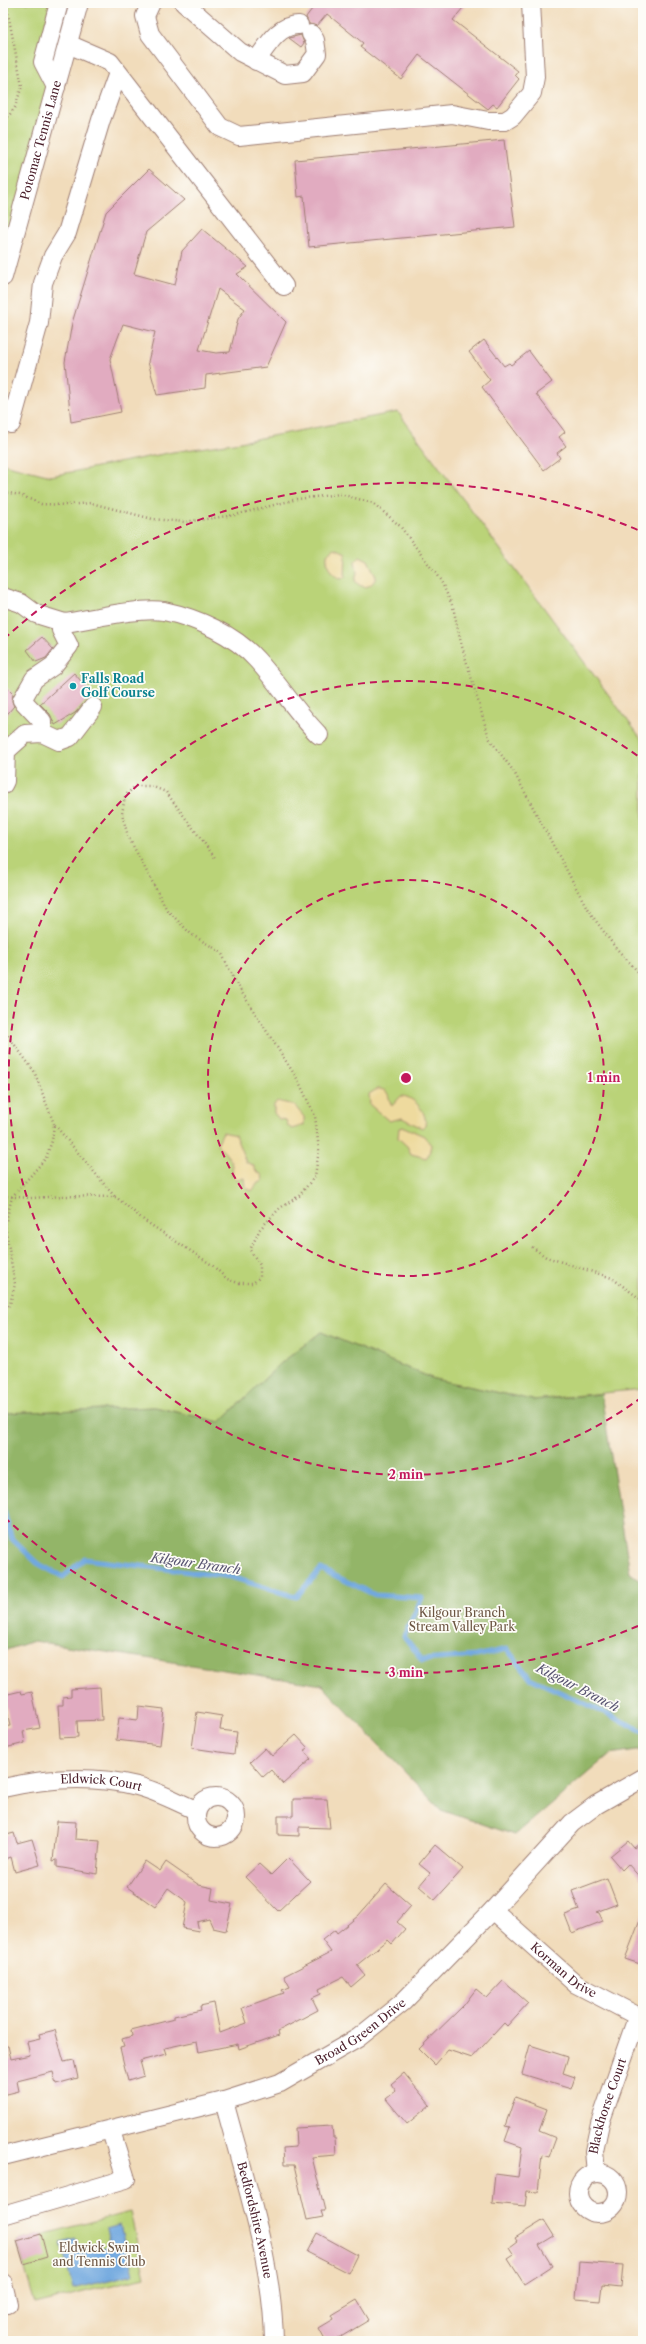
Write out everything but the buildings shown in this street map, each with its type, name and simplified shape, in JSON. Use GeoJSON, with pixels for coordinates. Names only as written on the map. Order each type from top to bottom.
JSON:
{"type":"FeatureCollection","features":[{"type":"Feature","properties":{"kind":"street"},"geometry":{"type":"LineString","coordinates":[[56,87],[43,62],[59,3]]}},
{"type":"Feature","properties":{"kind":"street","name":"Potomac Tennis Lane"},"geometry":{"type":"LineString","coordinates":[[3,277],[79,3]]}},
{"type":"Feature","properties":{"kind":"street"},"geometry":{"type":"LineString","coordinates":[[151,3],[145,16],[150,34],[220,127],[239,136],[452,114],[488,121],[505,121],[513,116],[532,93],[535,77],[531,3]]}},
{"type":"Feature","properties":{"kind":"street"},"geometry":{"type":"LineString","coordinates":[[184,3],[240,52],[256,61],[285,75],[303,74],[317,54],[315,40],[305,30],[290,25],[282,29],[256,61]]}},
{"type":"Feature","properties":{"kind":"street"},"geometry":{"type":"LineString","coordinates":[[68,44],[110,62],[284,286]]}},
{"type":"Feature","properties":{"kind":"street"},"geometry":{"type":"LineString","coordinates":[[11,424],[39,324],[43,283],[54,256],[67,233],[101,120],[118,73]]}},
{"type":"Feature","properties":{"kind":"street"},"geometry":{"type":"LineString","coordinates":[[3,597],[21,603],[36,614],[65,623],[138,612],[164,611],[205,625],[231,638],[256,659],[319,735]]}},
{"type":"Feature","properties":{"kind":"street"},"geometry":{"type":"LineString","coordinates":[[42,733],[42,721],[22,700],[34,679],[52,666],[69,646],[61,630],[65,623]]}},
{"type":"Feature","properties":{"kind":"street"},"geometry":{"type":"LineString","coordinates":[[3,785],[5,781],[6,752],[25,734],[42,733],[60,741],[70,737],[93,707]]}},
{"type":"Feature","properties":{"kind":"street","name":"Broad Green Drive"},"geometry":{"type":"LineString","coordinates":[[3,2156],[111,2131],[224,2101],[280,2083],[358,2038],[403,2002],[493,1910],[572,1823],[596,1805],[643,1778]]}},
{"type":"Feature","properties":{"kind":"street","name":"Eldwick Court"},"geometry":{"type":"LineString","coordinates":[[3,1788],[36,1781],[94,1779],[137,1786],[196,1810]]}},
{"type":"Feature","properties":{"kind":"street","name":"Korman Drive"},"geometry":{"type":"LineString","coordinates":[[493,1910],[576,1984],[640,2018]]}},
{"type":"Feature","properties":{"kind":"street","name":"Blackhorse Court"},"geometry":{"type":"LineString","coordinates":[[596,2173],[594,2152],[600,2123],[640,2018]]}},
{"type":"Feature","properties":{"kind":"street","name":"Bedfordshire Avenue"},"geometry":{"type":"LineString","coordinates":[[224,2101],[268,2275],[274,2308],[274,2341]]}},
{"type":"Feature","properties":{"kind":"street"},"geometry":{"type":"LineString","coordinates":[[3,2215],[126,2179],[111,2131]]}},
{"type":"Feature","properties":{"kind":"street"},"geometry":{"type":"LineString","coordinates":[[3,2283],[8,2304]]}},
{"type":"Feature","properties":{"kind":"path"},"geometry":{"type":"LineString","coordinates":[[3,124],[15,107],[22,86],[6,3]]}},
{"type":"Feature","properties":{"kind":"path"},"geometry":{"type":"LineString","coordinates":[[3,492],[20,495],[40,504],[66,505],[91,503],[153,519],[184,522],[235,515],[297,499],[340,494],[373,503],[400,526],[441,581],[453,607],[474,692],[489,738],[514,772],[588,910],[615,947],[643,977]]}},
{"type":"Feature","properties":{"kind":"path"},"geometry":{"type":"LineString","coordinates":[[3,1029],[34,1071],[54,1124],[116,1198],[145,1221],[212,1265],[227,1279],[238,1283],[252,1283],[260,1277],[260,1265],[250,1250],[260,1229],[280,1208],[299,1196],[315,1176],[320,1150],[315,1116],[298,1080],[237,985],[221,952],[192,935],[167,910],[146,867],[128,836],[122,814],[125,796],[135,786],[151,786],[166,792],[216,859]]}},
{"type":"Feature","properties":{"kind":"path"},"geometry":{"type":"LineString","coordinates":[[3,1312],[10,1304],[15,1284],[5,1225],[12,1197],[46,1158],[52,1141],[54,1124]]}},
{"type":"Feature","properties":{"kind":"path"},"geometry":{"type":"LineString","coordinates":[[3,1196],[116,1198]]}},
{"type":"Feature","properties":{"kind":"path"},"geometry":{"type":"LineString","coordinates":[[532,1247],[546,1257],[612,1278],[643,1301]]}},
{"type":"Feature","properties":{"kind":"green space"},"geometry":{"type":"Polygon","coordinates":[[[3,3],[51,3],[36,58],[56,112],[3,294],[3,3]]]}},
{"type":"Feature","properties":{"kind":"green space","name":"Falls Road Golf Course"},"geometry":{"type":"Polygon","coordinates":[[[398,412],[643,741],[643,1389],[533,1400],[434,1379],[321,1332],[280,1364],[220,1422],[155,1407],[3,1413],[3,464],[51,476],[173,452],[240,442],[398,412]]]}},
{"type":"Feature","properties":{"kind":"green space","name":"Kilgour Branch Stream Valley Park"},"geometry":{"type":"Polygon","coordinates":[[[321,1332],[434,1379],[533,1400],[601,1394],[630,1573],[643,1582],[643,1749],[610,1754],[515,1835],[441,1810],[322,1685],[34,1641],[3,1651],[3,1413],[155,1407],[220,1422],[280,1364],[321,1332]]]}},
{"type":"Feature","properties":{"kind":"green space","name":"Eldwick Swim and Tennis Club"},"geometry":{"type":"Polygon","coordinates":[[[130,2212],[145,2277],[35,2304],[17,2241],[130,2212]]]}},
{"type":"Feature","properties":{"kind":"sand"},"geometry":{"type":"Polygon","coordinates":[[[335,548],[346,553],[345,577],[341,579],[337,578],[332,573],[327,562],[327,554],[335,548]]]}},
{"type":"Feature","properties":{"kind":"sand"},"geometry":{"type":"Polygon","coordinates":[[[360,556],[368,560],[376,577],[372,584],[364,587],[355,581],[357,573],[355,561],[360,556]]]}},
{"type":"Feature","properties":{"kind":"sand"},"geometry":{"type":"Polygon","coordinates":[[[377,1089],[385,1090],[387,1092],[392,1106],[401,1096],[415,1102],[424,1115],[425,1125],[422,1128],[402,1118],[389,1121],[370,1105],[369,1094],[377,1089]]]}},
{"type":"Feature","properties":{"kind":"sand"},"geometry":{"type":"Polygon","coordinates":[[[277,1101],[294,1105],[304,1117],[304,1125],[292,1129],[288,1126],[286,1120],[279,1119],[274,1113],[274,1105],[277,1101]]]}},
{"type":"Feature","properties":{"kind":"sand"},"geometry":{"type":"Polygon","coordinates":[[[404,1127],[424,1136],[431,1145],[429,1154],[426,1158],[411,1154],[407,1146],[398,1138],[399,1128],[404,1127]]]}},
{"type":"Feature","properties":{"kind":"sand"},"geometry":{"type":"Polygon","coordinates":[[[223,1132],[235,1135],[246,1162],[253,1165],[256,1171],[262,1175],[263,1181],[257,1184],[252,1191],[245,1187],[244,1178],[237,1180],[232,1175],[231,1161],[217,1144],[223,1132]]]}},
{"type":"Feature","properties":{"kind":"water"},"geometry":{"type":"Polygon","coordinates":[[[120,2225],[133,2274],[73,2289],[61,2243],[76,2239],[80,2253],[110,2246],[106,2229],[120,2225]]]}},
{"type":"Feature","properties":{"kind":"waterway","name":"Kilgour Branch"},"geometry":{"type":"LineString","coordinates":[[3,1508],[12,1539],[37,1563],[63,1577],[84,1559],[231,1577],[296,1597],[321,1569],[375,1595],[422,1598],[404,1636],[422,1660],[476,1656],[507,1649],[530,1678],[643,1731]]}},
{"type":"Feature","properties":{"kind":"place","name":"Falls Road Golf Course"},"geometry":{"type":"Point","coordinates":[73,686]}}]}
